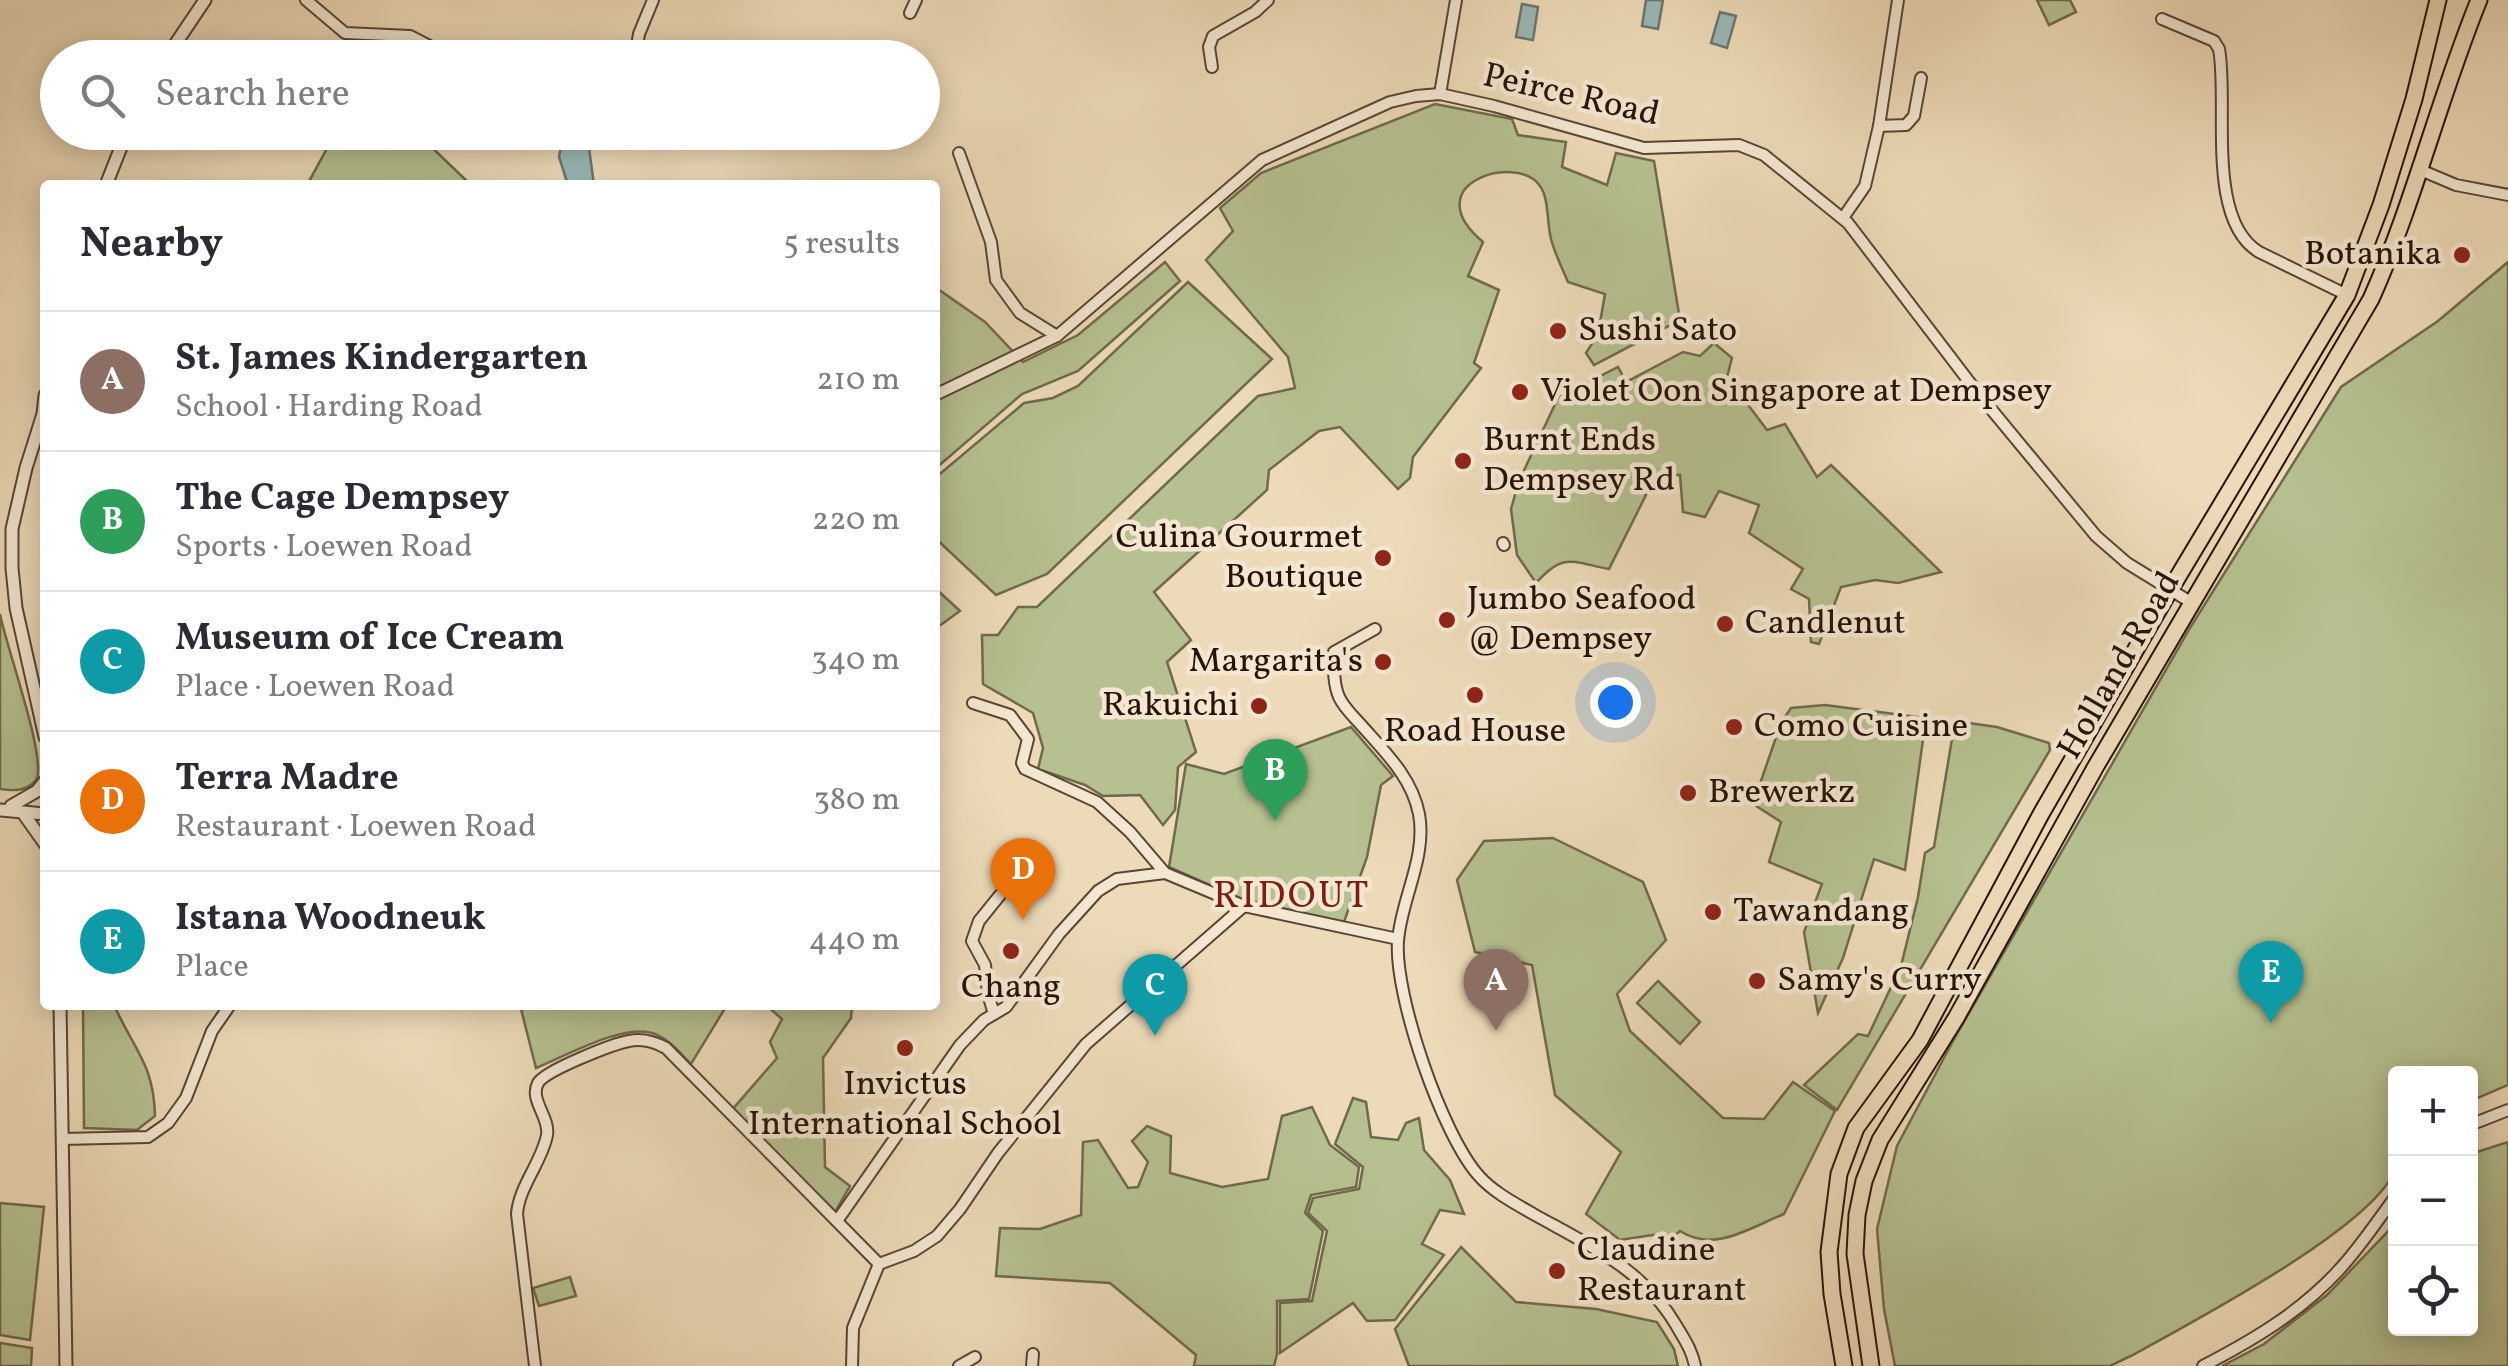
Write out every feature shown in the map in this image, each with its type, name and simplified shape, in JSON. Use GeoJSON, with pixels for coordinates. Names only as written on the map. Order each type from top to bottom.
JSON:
{"type":"FeatureCollection","features":[{"type":"Feature","properties":{"kind":"main road","name":"Holland Road"},"geometry":{"type":"LineString","coordinates":[[1844,1366],[1832,1294],[1832,1212],[1839,1174],[1856,1128],[1920,1040],[2002,886],[2170,590],[2347,295],[2370,241],[2414,98],[2438,0]]}},
{"type":"Feature","properties":{"kind":"main road"},"geometry":{"type":"LineString","coordinates":[[2414,98],[2449,0]]}},
{"type":"Feature","properties":{"kind":"main road","name":"Holland Road"},"geometry":{"type":"LineString","coordinates":[[1871,1366],[1855,1254],[1864,1182],[1880,1140],[1956,1018],[2192,603],[2371,299],[2389,260],[2476,0]]}},
{"type":"Feature","properties":{"kind":"main road"},"geometry":{"type":"LineString","coordinates":[[2264,436],[2274,438],[2295,427]]}},
{"type":"Feature","properties":{"kind":"main road"},"geometry":{"type":"LineString","coordinates":[[2002,886],[2026,893]]}},
{"type":"Feature","properties":{"kind":"street"},"geometry":{"type":"LineString","coordinates":[[178,40],[205,0]]}},
{"type":"Feature","properties":{"kind":"street"},"geometry":{"type":"LineString","coordinates":[[306,0],[345,32],[410,36],[418,40]]}},
{"type":"Feature","properties":{"kind":"street"},"geometry":{"type":"LineString","coordinates":[[638,40],[653,0]]}},
{"type":"Feature","properties":{"kind":"street"},"geometry":{"type":"LineString","coordinates":[[910,13],[916,0]]}},
{"type":"Feature","properties":{"kind":"street"},"geometry":{"type":"LineString","coordinates":[[1212,67],[1213,36],[1268,0]]}},
{"type":"Feature","properties":{"kind":"street"},"geometry":{"type":"LineString","coordinates":[[1440,94],[1456,0]]}},
{"type":"Feature","properties":{"kind":"street"},"geometry":{"type":"LineString","coordinates":[[1843,218],[1865,186],[1879,126],[1898,0]]}},
{"type":"Feature","properties":{"kind":"street"},"geometry":{"type":"LineString","coordinates":[[2162,19],[2214,41],[2220,49],[2226,188],[2238,232],[2246,244],[2347,295]]}},
{"type":"Feature","properties":{"kind":"street"},"geometry":{"type":"LineString","coordinates":[[1879,126],[1906,125],[1911,119],[1920,78]]}},
{"type":"Feature","properties":{"kind":"street","name":"Peirce Road"},"geometry":{"type":"LineString","coordinates":[[940,393],[1057,336],[1250,167],[1390,102],[1440,94],[1644,148],[1739,144],[1750,147],[1843,218],[1977,392],[2096,536],[2127,563],[2192,603]]}},
{"type":"Feature","properties":{"kind":"street"},"geometry":{"type":"LineString","coordinates":[[108,180],[119,150]]}},
{"type":"Feature","properties":{"kind":"street"},"geometry":{"type":"LineString","coordinates":[[959,153],[991,242],[996,280],[1020,313],[1057,336]]}},
{"type":"Feature","properties":{"kind":"street"},"geometry":{"type":"LineString","coordinates":[[2418,169],[2456,185],[2508,196]]}},
{"type":"Feature","properties":{"kind":"street"},"geometry":{"type":"LineString","coordinates":[[40,425],[12,529],[16,608],[40,709]]}},
{"type":"Feature","properties":{"kind":"street"},"geometry":{"type":"LineString","coordinates":[[1376,628],[1334,652],[1338,695],[1345,708],[1396,764],[1411,787],[1419,812],[1419,846],[1398,940],[1414,1036],[1437,1104],[1475,1171],[1516,1204],[1614,1258],[1636,1276],[1668,1311],[1692,1352],[1695,1366]]}},
{"type":"Feature","properties":{"kind":"street"},"geometry":{"type":"LineString","coordinates":[[35,681],[40,692]]}},
{"type":"Feature","properties":{"kind":"street"},"geometry":{"type":"LineString","coordinates":[[973,703],[1010,715],[1028,740],[1022,762],[1024,770],[1097,802],[1130,832],[1165,873],[1244,906],[1398,940]]}},
{"type":"Feature","properties":{"kind":"street"},"geometry":{"type":"LineString","coordinates":[[9,809],[40,787]]}},
{"type":"Feature","properties":{"kind":"street"},"geometry":{"type":"LineString","coordinates":[[9,809],[40,811]]}},
{"type":"Feature","properties":{"kind":"street"},"geometry":{"type":"LineString","coordinates":[[9,809],[40,839]]}},
{"type":"Feature","properties":{"kind":"street"},"geometry":{"type":"LineString","coordinates":[[837,1221],[960,1045],[984,1020],[1006,1008],[1058,934],[1098,891],[1117,879],[1165,873]]}},
{"type":"Feature","properties":{"kind":"street"},"geometry":{"type":"LineString","coordinates":[[994,1014],[985,965],[972,941],[979,921],[1000,894]]}},
{"type":"Feature","properties":{"kind":"street"},"geometry":{"type":"LineString","coordinates":[[852,1366],[853,1328],[879,1264],[914,1252],[937,1236],[998,1153],[1092,1038],[1244,906]]}},
{"type":"Feature","properties":{"kind":"street"},"geometry":{"type":"LineString","coordinates":[[60,1010],[66,1366]]}},
{"type":"Feature","properties":{"kind":"street"},"geometry":{"type":"LineString","coordinates":[[62,1139],[148,1136],[168,1123],[186,1098],[212,1031],[227,1010]]}},
{"type":"Feature","properties":{"kind":"street"},"geometry":{"type":"LineString","coordinates":[[535,1366],[516,1214],[546,1138],[547,1126],[536,1090],[538,1082],[551,1072],[630,1040],[655,1042],[666,1048],[879,1264]]}},
{"type":"Feature","properties":{"kind":"street"},"geometry":{"type":"LineString","coordinates":[[2478,1122],[2508,1110]]}},
{"type":"Feature","properties":{"kind":"street"},"geometry":{"type":"LineString","coordinates":[[2203,1366],[2261,1336],[2304,1304],[2340,1270],[2388,1207]]}},
{"type":"Feature","properties":{"kind":"street"},"geometry":{"type":"LineString","coordinates":[[959,1366],[975,1357]]}},
{"type":"Feature","properties":{"kind":"green space"},"geometry":{"type":"Polygon","coordinates":[[[2037,0],[2070,0],[2076,12],[2049,25],[2037,0]]]}},
{"type":"Feature","properties":{"kind":"green space"},"geometry":{"type":"Polygon","coordinates":[[[1435,104],[1512,119],[1518,135],[1566,142],[1562,167],[1607,185],[1616,153],[1654,161],[1680,320],[1594,365],[1586,353],[1598,334],[1605,294],[1568,282],[1551,239],[1540,186],[1528,176],[1512,172],[1477,179],[1465,190],[1460,204],[1465,222],[1483,242],[1468,276],[1499,290],[1474,363],[1481,368],[1413,457],[1410,478],[1398,489],[1340,427],[1319,431],[1269,470],[1267,490],[1154,592],[1191,640],[1167,662],[1196,752],[1178,767],[1175,810],[1163,825],[1140,795],[1103,796],[1085,785],[1038,769],[1043,748],[1033,713],[983,684],[982,635],[998,635],[1018,607],[1037,607],[1258,396],[1295,388],[1288,357],[1206,260],[1233,231],[1220,208],[1261,173],[1435,104]]]}},
{"type":"Feature","properties":{"kind":"green space"},"geometry":{"type":"Polygon","coordinates":[[[326,150],[435,150],[466,180],[310,180],[326,150]]]}},
{"type":"Feature","properties":{"kind":"green space"},"geometry":{"type":"Polygon","coordinates":[[[1165,262],[1180,281],[1078,371],[1022,394],[940,465],[940,290],[985,322],[1023,362],[1078,335],[1165,262]]]}},
{"type":"Feature","properties":{"kind":"green space"},"geometry":{"type":"Polygon","coordinates":[[[2508,262],[2508,1085],[2478,1098],[2478,1066],[2388,1066],[2388,1180],[2384,1188],[2358,1215],[2280,1270],[2110,1366],[1895,1366],[1884,1309],[1877,1229],[1897,1146],[2190,628],[2341,387],[2438,321],[2508,262]]]}},
{"type":"Feature","properties":{"kind":"green space"},"geometry":{"type":"Polygon","coordinates":[[[1188,282],[1272,359],[1047,574],[996,595],[940,543],[940,474],[1024,403],[1053,398],[1078,386],[1188,282]]]}},
{"type":"Feature","properties":{"kind":"green space"},"geometry":{"type":"Polygon","coordinates":[[[1714,343],[1732,358],[1727,377],[1767,430],[1785,424],[1817,477],[1831,465],[1941,572],[1898,583],[1875,580],[1841,587],[1819,644],[1811,642],[1809,599],[1791,589],[1803,569],[1749,533],[1759,505],[1719,491],[1705,517],[1683,512],[1680,475],[1636,473],[1633,483],[1646,495],[1609,569],[1561,563],[1536,583],[1517,555],[1511,509],[1519,481],[1558,398],[1618,367],[1626,382],[1683,352],[1700,356],[1714,343]]]}},
{"type":"Feature","properties":{"kind":"green space"},"geometry":{"type":"Polygon","coordinates":[[[940,593],[960,611],[940,625],[940,593]]]}},
{"type":"Feature","properties":{"kind":"green space"},"geometry":{"type":"Polygon","coordinates":[[[0,614],[36,750],[36,780],[19,790],[0,789],[0,614]]]}},
{"type":"Feature","properties":{"kind":"green space"},"geometry":{"type":"Polygon","coordinates":[[[1825,705],[1926,718],[1905,870],[1874,859],[1843,958],[1818,1013],[1804,932],[1822,884],[1769,862],[1781,822],[1753,804],[1781,723],[1791,708],[1825,705]]]}},
{"type":"Feature","properties":{"kind":"green space"},"geometry":{"type":"Polygon","coordinates":[[[1955,721],[1997,727],[2049,743],[2050,750],[1837,1110],[1804,1085],[1858,1034],[1868,1036],[1901,966],[1925,853],[1934,847],[1955,721]]]}},
{"type":"Feature","properties":{"kind":"green space"},"geometry":{"type":"Polygon","coordinates":[[[1351,727],[1393,776],[1381,785],[1367,857],[1344,922],[1241,899],[1169,867],[1186,764],[1224,774],[1351,727]]]}},
{"type":"Feature","properties":{"kind":"green space"},"geometry":{"type":"Polygon","coordinates":[[[1553,838],[1643,882],[1666,940],[1617,994],[1630,1031],[1723,1118],[1764,1119],[1793,1082],[1835,1111],[1784,1214],[1719,1239],[1706,1240],[1680,1231],[1674,1236],[1659,1234],[1620,1240],[1586,1214],[1621,1152],[1555,1095],[1532,965],[1475,952],[1457,880],[1484,841],[1553,838]]]}},
{"type":"Feature","properties":{"kind":"green space"},"geometry":{"type":"Polygon","coordinates":[[[1658,981],[1700,1022],[1680,1044],[1637,1003],[1658,981]]]}},
{"type":"Feature","properties":{"kind":"green space"},"geometry":{"type":"Polygon","coordinates":[[[83,1010],[117,1010],[147,1069],[155,1116],[137,1130],[84,1128],[83,1010]]]}},
{"type":"Feature","properties":{"kind":"green space"},"geometry":{"type":"Polygon","coordinates":[[[521,1010],[724,1010],[691,1064],[665,1040],[643,1032],[612,1036],[536,1068],[521,1010]]]}},
{"type":"Feature","properties":{"kind":"green space"},"geometry":{"type":"Polygon","coordinates":[[[772,1010],[852,1010],[851,1018],[823,1058],[825,1167],[850,1186],[835,1212],[732,1110],[777,1058],[770,1042],[782,1019],[772,1010]]]}},
{"type":"Feature","properties":{"kind":"green space"},"geometry":{"type":"Polygon","coordinates":[[[1353,1098],[1366,1102],[1371,1137],[1398,1140],[1406,1123],[1419,1118],[1424,1150],[1450,1180],[1464,1214],[1440,1210],[1422,1244],[1444,1255],[1395,1320],[1367,1321],[1353,1303],[1280,1353],[1280,1303],[1312,1301],[1327,1231],[1308,1213],[1313,1198],[1359,1189],[1363,1167],[1335,1144],[1353,1098]]]}},
{"type":"Feature","properties":{"kind":"green space"},"geometry":{"type":"Polygon","coordinates":[[[1312,1107],[1330,1145],[1359,1167],[1356,1187],[1311,1195],[1305,1213],[1323,1231],[1309,1299],[1277,1301],[1274,1366],[1194,1366],[1196,1355],[1110,1283],[996,1276],[1000,1228],[1040,1229],[1081,1215],[1083,1142],[1098,1140],[1128,1188],[1138,1187],[1148,1162],[1132,1141],[1147,1126],[1171,1136],[1170,1173],[1222,1187],[1268,1179],[1282,1116],[1312,1107]]]}},
{"type":"Feature","properties":{"kind":"green space"},"geometry":{"type":"Polygon","coordinates":[[[2508,1142],[2508,1366],[2222,1366],[2264,1344],[2327,1295],[2388,1231],[2388,1336],[2478,1336],[2478,1152],[2508,1142]]]}},
{"type":"Feature","properties":{"kind":"green space"},"geometry":{"type":"Polygon","coordinates":[[[0,1203],[44,1207],[30,1340],[0,1335],[0,1203]]]}},
{"type":"Feature","properties":{"kind":"green space"},"geometry":{"type":"Polygon","coordinates":[[[1461,1247],[1516,1302],[1596,1309],[1657,1322],[1674,1349],[1678,1366],[1409,1366],[1395,1329],[1461,1247]]]}},
{"type":"Feature","properties":{"kind":"green space"},"geometry":{"type":"Polygon","coordinates":[[[570,1277],[576,1296],[539,1306],[533,1288],[570,1277]]]}},
{"type":"Feature","properties":{"kind":"green space"},"geometry":{"type":"Polygon","coordinates":[[[0,1343],[32,1348],[31,1366],[0,1366],[0,1343]]]}},
{"type":"Feature","properties":{"kind":"water"},"geometry":{"type":"Polygon","coordinates":[[[1646,0],[1663,0],[1658,29],[1642,26],[1646,0]]]}},
{"type":"Feature","properties":{"kind":"water"},"geometry":{"type":"Polygon","coordinates":[[[1522,4],[1538,7],[1533,40],[1516,37],[1522,4]]]}},
{"type":"Feature","properties":{"kind":"water"},"geometry":{"type":"Polygon","coordinates":[[[1720,12],[1736,16],[1727,48],[1711,43],[1720,12]]]}},
{"type":"Feature","properties":{"kind":"water"},"geometry":{"type":"Polygon","coordinates":[[[560,150],[589,150],[593,180],[566,180],[560,150]]]}},
{"type":"Feature","properties":{"kind":"place","name":"Botanika"},"geometry":{"type":"Point","coordinates":[2462,255]}},
{"type":"Feature","properties":{"kind":"place","name":"Sushi Sato"},"geometry":{"type":"Point","coordinates":[1558,331]}},
{"type":"Feature","properties":{"kind":"place","name":"Violet Oon Singapore at Dempsey"},"geometry":{"type":"Point","coordinates":[1520,392]}},
{"type":"Feature","properties":{"kind":"place","name":"Burnt Ends Dempsey Rd"},"geometry":{"type":"Point","coordinates":[1463,461]}},
{"type":"Feature","properties":{"kind":"place","name":"Culina Gourmet Boutique"},"geometry":{"type":"Point","coordinates":[1383,558]}},
{"type":"Feature","properties":{"kind":"place","name":"Jumbo Seafood @ Dempsey"},"geometry":{"type":"Point","coordinates":[1447,620]}},
{"type":"Feature","properties":{"kind":"place","name":"Candlenut"},"geometry":{"type":"Point","coordinates":[1725,624]}},
{"type":"Feature","properties":{"kind":"place","name":"Margarita's"},"geometry":{"type":"Point","coordinates":[1383,662]}},
{"type":"Feature","properties":{"kind":"place","name":"Road House"},"geometry":{"type":"Point","coordinates":[1475,695]}},
{"type":"Feature","properties":{"kind":"place","name":"Rakuichi"},"geometry":{"type":"Point","coordinates":[1259,706]}},
{"type":"Feature","properties":{"kind":"place","name":"Como Cuisine"},"geometry":{"type":"Point","coordinates":[1734,727]}},
{"type":"Feature","properties":{"kind":"place","name":"Brewerkz"},"geometry":{"type":"Point","coordinates":[1688,793]}},
{"type":"Feature","properties":{"kind":"place","name":"The Cage Dempsey"},"geometry":{"type":"Point","coordinates":[1275,821]}},
{"type":"Feature","properties":{"kind":"place","name":"Tawandang"},"geometry":{"type":"Point","coordinates":[1713,912]}},
{"type":"Feature","properties":{"kind":"place","name":"Terra Madre"},"geometry":{"type":"Point","coordinates":[1023,920]}},
{"type":"Feature","properties":{"kind":"place","name":"Chang"},"geometry":{"type":"Point","coordinates":[1011,951]}},
{"type":"Feature","properties":{"kind":"place","name":"Samy's Curry"},"geometry":{"type":"Point","coordinates":[1757,981]}},
{"type":"Feature","properties":{"kind":"place","name":"Istana Woodneuk"},"geometry":{"type":"Point","coordinates":[2271,1023]}},
{"type":"Feature","properties":{"kind":"place","name":"St. James Kindergarten"},"geometry":{"type":"Point","coordinates":[1496,1031]}},
{"type":"Feature","properties":{"kind":"place","name":"Museum of Ice Cream"},"geometry":{"type":"Point","coordinates":[1155,1036]}},
{"type":"Feature","properties":{"kind":"place","name":"Invictus International School"},"geometry":{"type":"Point","coordinates":[905,1048]}},
{"type":"Feature","properties":{"kind":"place","name":"Claudine Restaurant"},"geometry":{"type":"Point","coordinates":[1557,1271]}},
{"type":"Feature","properties":{"kind":"district","name":"RIDOUT"},"geometry":{"type":"Point","coordinates":[1292,897]}}]}
